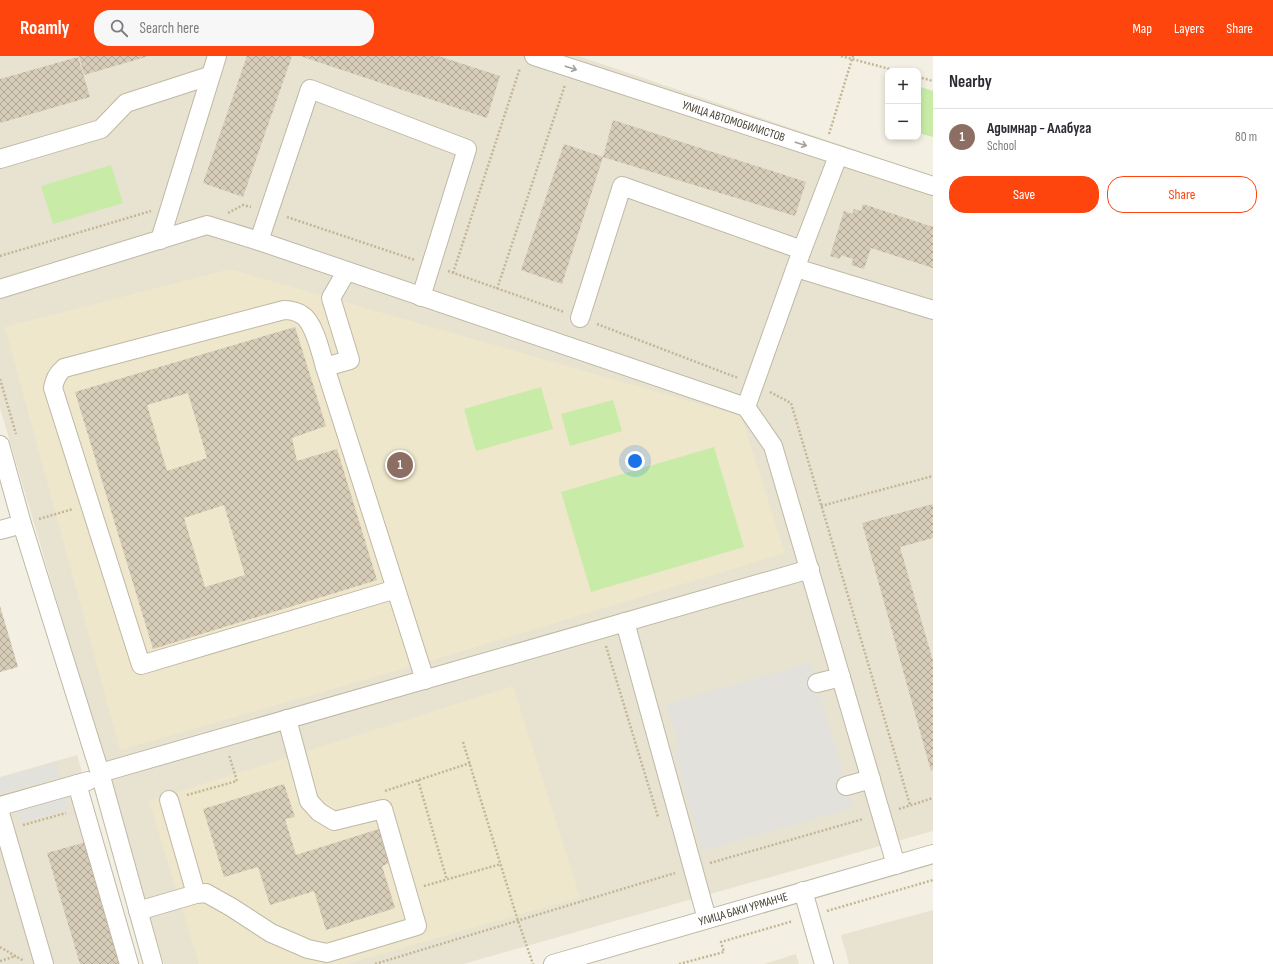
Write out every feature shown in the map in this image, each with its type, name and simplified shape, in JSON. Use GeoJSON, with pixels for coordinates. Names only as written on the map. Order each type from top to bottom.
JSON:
{"type":"FeatureCollection","features":[{"type":"Feature","properties":{"kind":"street"},"geometry":{"type":"LineString","coordinates":[[160,240],[209,76],[217,56]]}},
{"type":"Feature","properties":{"kind":"street","name":"УЛИЦА АВТОМОБИЛИСТОВ"},"geometry":{"type":"LineString","coordinates":[[528,60],[570,68],[933,186]]}},
{"type":"Feature","properties":{"kind":"street"},"geometry":{"type":"LineString","coordinates":[[0,159],[101,129],[126,103],[209,76]]}},
{"type":"Feature","properties":{"kind":"street"},"geometry":{"type":"LineString","coordinates":[[259,241],[310,89],[467,149],[421,297]]}},
{"type":"Feature","properties":{"kind":"street"},"geometry":{"type":"LineString","coordinates":[[746,407],[796,268],[831,154]]}},
{"type":"Feature","properties":{"kind":"street"},"geometry":{"type":"LineString","coordinates":[[580,318],[622,186],[802,250]]}},
{"type":"Feature","properties":{"kind":"street"},"geometry":{"type":"LineString","coordinates":[[0,289],[207,225],[259,241],[346,272],[746,407],[773,446],[896,865]]}},
{"type":"Feature","properties":{"kind":"street"},"geometry":{"type":"LineString","coordinates":[[796,268],[933,310]]}},
{"type":"Feature","properties":{"kind":"street"},"geometry":{"type":"LineString","coordinates":[[325,367],[350,360],[331,298],[346,272]]}},
{"type":"Feature","properties":{"kind":"street"},"geometry":{"type":"LineString","coordinates":[[396,589],[141,665],[53,388],[58,374],[64,368],[284,310],[294,310],[304,315],[312,327],[325,367],[396,589],[425,680]]}},
{"type":"Feature","properties":{"kind":"street"},"geometry":{"type":"LineString","coordinates":[[0,445],[22,524],[100,775],[153,964]]}},
{"type":"Feature","properties":{"kind":"street"},"geometry":{"type":"LineString","coordinates":[[0,530],[22,524]]}},
{"type":"Feature","properties":{"kind":"street"},"geometry":{"type":"LineString","coordinates":[[0,806],[77,784],[100,775],[288,719],[810,569]]}},
{"type":"Feature","properties":{"kind":"street"},"geometry":{"type":"LineString","coordinates":[[625,622],[707,919]]}},
{"type":"Feature","properties":{"kind":"street"},"geometry":{"type":"LineString","coordinates":[[817,683],[841,677]]}},
{"type":"Feature","properties":{"kind":"street"},"geometry":{"type":"LineString","coordinates":[[138,911],[196,894],[206,893],[271,933],[308,949],[327,953],[417,926],[383,809],[334,820],[319,812],[309,801],[288,719]]}},
{"type":"Feature","properties":{"kind":"street"},"geometry":{"type":"LineString","coordinates":[[846,786],[871,779]]}},
{"type":"Feature","properties":{"kind":"street"},"geometry":{"type":"LineString","coordinates":[[77,784],[129,964]]}},
{"type":"Feature","properties":{"kind":"street"},"geometry":{"type":"LineString","coordinates":[[169,800],[196,894]]}},
{"type":"Feature","properties":{"kind":"street"},"geometry":{"type":"LineString","coordinates":[[0,812],[44,964]]}},
{"type":"Feature","properties":{"kind":"street","name":"УЛИЦА БАКИ УРМАНЧЕ"},"geometry":{"type":"LineString","coordinates":[[553,964],[933,854]]}},
{"type":"Feature","properties":{"kind":"street"},"geometry":{"type":"LineString","coordinates":[[803,891],[824,964]]}},
{"type":"Feature","properties":{"kind":"path"},"geometry":{"type":"LineString","coordinates":[[841,56],[887,68]]}},
{"type":"Feature","properties":{"kind":"path"},"geometry":{"type":"LineString","coordinates":[[831,154],[853,58]]}},
{"type":"Feature","properties":{"kind":"path"},"geometry":{"type":"LineString","coordinates":[[453,273],[528,60]]}},
{"type":"Feature","properties":{"kind":"path"},"geometry":{"type":"LineString","coordinates":[[497,289],[570,68]]}},
{"type":"Feature","properties":{"kind":"path"},"geometry":{"type":"LineString","coordinates":[[921,78],[933,81]]}},
{"type":"Feature","properties":{"kind":"path"},"geometry":{"type":"LineString","coordinates":[[0,256],[170,205]]}},
{"type":"Feature","properties":{"kind":"path"},"geometry":{"type":"LineString","coordinates":[[207,225],[243,205],[269,211],[431,265],[580,318],[755,384],[791,403],[910,806]]}},
{"type":"Feature","properties":{"kind":"path"},"geometry":{"type":"LineString","coordinates":[[821,506],[933,476]]}},
{"type":"Feature","properties":{"kind":"path"},"geometry":{"type":"LineString","coordinates":[[22,524],[90,504]]}},
{"type":"Feature","properties":{"kind":"path"},"geometry":{"type":"LineString","coordinates":[[601,629],[659,820]]}},
{"type":"Feature","properties":{"kind":"path"},"geometry":{"type":"LineString","coordinates":[[463,742],[518,922],[533,964]]}},
{"type":"Feature","properties":{"kind":"path"},"geometry":{"type":"LineString","coordinates":[[383,791],[470,763]]}},
{"type":"Feature","properties":{"kind":"path"},"geometry":{"type":"LineString","coordinates":[[169,800],[237,781],[234,774]]}},
{"type":"Feature","properties":{"kind":"path"},"geometry":{"type":"LineString","coordinates":[[418,780],[447,880]]}},
{"type":"Feature","properties":{"kind":"path"},"geometry":{"type":"LineString","coordinates":[[375,964],[518,922],[675,873],[910,806],[933,798]]}},
{"type":"Feature","properties":{"kind":"path"},"geometry":{"type":"LineString","coordinates":[[5,830],[84,808]]}},
{"type":"Feature","properties":{"kind":"path"},"geometry":{"type":"LineString","coordinates":[[407,891],[501,864]]}},
{"type":"Feature","properties":{"kind":"path"},"geometry":{"type":"LineString","coordinates":[[673,866],[675,873]]}},
{"type":"Feature","properties":{"kind":"path"},"geometry":{"type":"LineString","coordinates":[[0,947],[25,961]]}},
{"type":"Feature","properties":{"kind":"path"},"geometry":{"type":"LineString","coordinates":[[0,961],[16,956]]}},
{"type":"Feature","properties":{"kind":"path"},"geometry":{"type":"LineString","coordinates":[[0,957],[5,959]]}},
{"type":"Feature","properties":{"kind":"shaded area"},"geometry":{"type":"Polygon","coordinates":[[[0,56],[578,56],[933,176],[933,831],[463,964],[164,964],[0,408],[0,56]]]}},
{"type":"Feature","properties":{"kind":"shaded area"},"geometry":{"type":"Polygon","coordinates":[[[230,269],[741,416],[785,553],[420,664],[120,750],[5,327],[230,269]]]}},
{"type":"Feature","properties":{"kind":"shaded area"},"geometry":{"type":"Polygon","coordinates":[[[811,663],[853,808],[702,851],[673,750],[679,748],[666,704],[811,663]]]}},
{"type":"Feature","properties":{"kind":"shaded area"},"geometry":{"type":"Polygon","coordinates":[[[513,686],[580,897],[347,964],[199,964],[149,801],[513,686]]]}},
{"type":"Feature","properties":{"kind":"shaded area"},"geometry":{"type":"Polygon","coordinates":[[[77,755],[137,964],[0,964],[0,777],[77,755]]]}},
{"type":"Feature","properties":{"kind":"shaded area"},"geometry":{"type":"Polygon","coordinates":[[[56,762],[60,777],[0,794],[0,778],[56,762]]]}},
{"type":"Feature","properties":{"kind":"shaded area"},"geometry":{"type":"Polygon","coordinates":[[[65,794],[69,809],[21,823],[16,807],[65,794]]]}},
{"type":"Feature","properties":{"kind":"shaded area"},"geometry":{"type":"Polygon","coordinates":[[[933,910],[933,964],[849,964],[841,935],[933,910]]]}},
{"type":"Feature","properties":{"kind":"shaded area"},"geometry":{"type":"Polygon","coordinates":[[[796,954],[799,964],[764,964],[796,954]]]}},
{"type":"Feature","properties":{"kind":"green space"},"geometry":{"type":"Polygon","coordinates":[[[921,87],[933,91],[933,137],[921,134],[921,87]]]}},
{"type":"Feature","properties":{"kind":"green space"},"geometry":{"type":"Polygon","coordinates":[[[111,165],[123,203],[53,224],[41,186],[111,165]]]}},
{"type":"Feature","properties":{"kind":"green space"},"geometry":{"type":"Polygon","coordinates":[[[541,387],[553,429],[476,451],[464,409],[541,387]]]}},
{"type":"Feature","properties":{"kind":"green space"},"geometry":{"type":"Polygon","coordinates":[[[613,400],[622,431],[570,446],[561,414],[613,400]]]}},
{"type":"Feature","properties":{"kind":"green space"},"geometry":{"type":"Polygon","coordinates":[[[714,447],[744,547],[591,592],[561,492],[714,447]]]}},
{"type":"Feature","properties":{"kind":"building"},"geometry":{"type":"Polygon","coordinates":[[[79,56],[149,56],[84,75],[79,56]]]}},
{"type":"Feature","properties":{"kind":"building"},"geometry":{"type":"Polygon","coordinates":[[[247,56],[292,56],[243,197],[203,183],[247,56]]]}},
{"type":"Feature","properties":{"kind":"building"},"geometry":{"type":"Polygon","coordinates":[[[300,56],[438,56],[500,76],[487,118],[300,56]]]}},
{"type":"Feature","properties":{"kind":"building"},"geometry":{"type":"Polygon","coordinates":[[[78,57],[90,97],[0,123],[0,79],[78,57]]]}},
{"type":"Feature","properties":{"kind":"building"},"geometry":{"type":"Polygon","coordinates":[[[613,120],[806,182],[795,216],[603,157],[613,120]]]}},
{"type":"Feature","properties":{"kind":"building"},"geometry":{"type":"Polygon","coordinates":[[[564,144],[603,157],[562,284],[521,270],[564,144]]]}},
{"type":"Feature","properties":{"kind":"building"},"geometry":{"type":"Polygon","coordinates":[[[863,204],[933,227],[933,268],[871,248],[864,269],[851,265],[853,259],[841,255],[840,259],[830,256],[844,211],[852,214],[854,209],[861,211],[863,204]]]}},
{"type":"Feature","properties":{"kind":"building"},"geometry":{"type":"Polygon","coordinates":[[[295,327],[326,426],[292,438],[297,461],[337,449],[377,580],[153,649],[75,392],[295,327]],[[188,393],[147,405],[167,471],[207,458],[188,393]],[[224,505],[184,518],[205,587],[245,575],[224,505]]]}},
{"type":"Feature","properties":{"kind":"building"},"geometry":{"type":"Polygon","coordinates":[[[933,504],[933,538],[900,547],[933,661],[933,770],[931,771],[862,523],[933,504]]]}},
{"type":"Feature","properties":{"kind":"building"},"geometry":{"type":"Polygon","coordinates":[[[0,606],[18,667],[0,672],[0,606]]]}},
{"type":"Feature","properties":{"kind":"building"},"geometry":{"type":"Polygon","coordinates":[[[284,784],[295,817],[285,819],[296,855],[379,829],[389,863],[382,866],[395,908],[326,930],[314,891],[270,905],[258,867],[224,877],[203,809],[284,784]]]}},
{"type":"Feature","properties":{"kind":"building"},"geometry":{"type":"Polygon","coordinates":[[[86,842],[121,963],[118,964],[80,964],[47,853],[86,842]]]}},
{"type":"Feature","properties":{"kind":"place","name":"Адымнар - Алабуга"},"geometry":{"type":"Point","coordinates":[400,465]}}]}
